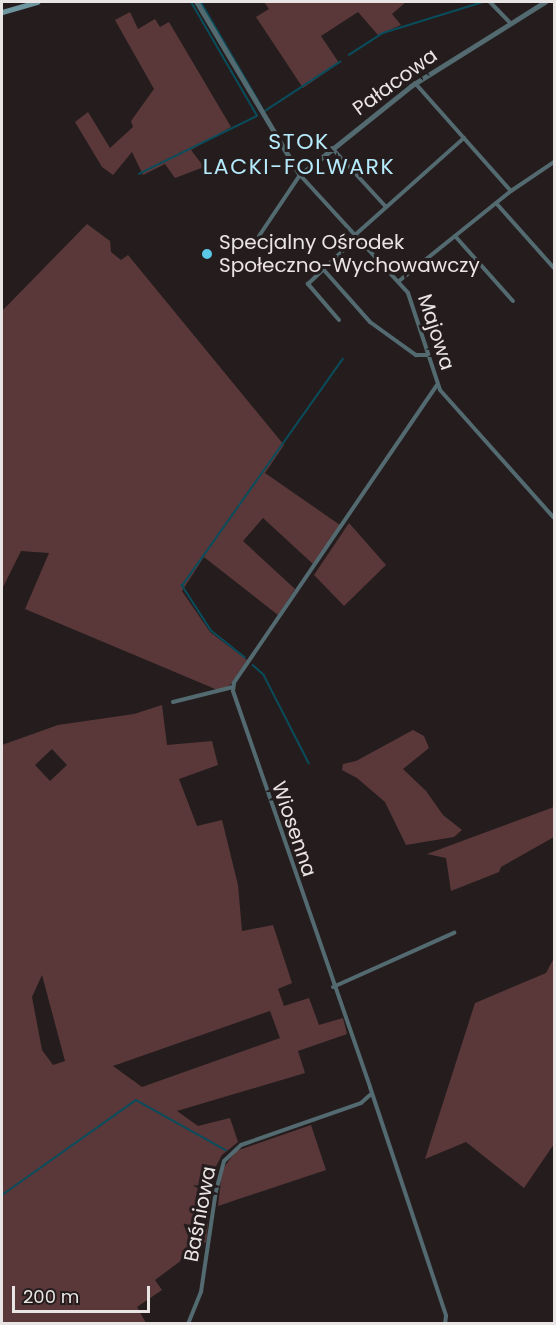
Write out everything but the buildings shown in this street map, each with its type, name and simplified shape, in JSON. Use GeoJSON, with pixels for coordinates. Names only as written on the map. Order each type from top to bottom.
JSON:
{"type":"FeatureCollection","features":[{"type":"Feature","properties":{"kind":"main road"},"geometry":{"type":"LineString","coordinates":[[2,12],[38,2]]}},
{"type":"Feature","properties":{"kind":"street","name":"Majowa"},"geometry":{"type":"LineString","coordinates":[[197,2],[300,175],[399,281],[414,309],[437,385],[555,518]]}},
{"type":"Feature","properties":{"kind":"street"},"geometry":{"type":"LineString","coordinates":[[490,2],[510,23]]}},
{"type":"Feature","properties":{"kind":"street","name":"Pałacowa"},"geometry":{"type":"LineString","coordinates":[[259,236],[300,175],[332,148],[415,83],[545,2]]}},
{"type":"Feature","properties":{"kind":"street"},"geometry":{"type":"LineString","coordinates":[[415,83],[511,191]]}},
{"type":"Feature","properties":{"kind":"street"},"geometry":{"type":"LineString","coordinates":[[339,320],[308,284],[386,207],[464,138]]}},
{"type":"Feature","properties":{"kind":"street"},"geometry":{"type":"LineString","coordinates":[[332,148],[386,207]]}},
{"type":"Feature","properties":{"kind":"street"},"geometry":{"type":"LineString","coordinates":[[399,281],[511,191],[555,162]]}},
{"type":"Feature","properties":{"kind":"street"},"geometry":{"type":"LineString","coordinates":[[496,203],[555,268]]}},
{"type":"Feature","properties":{"kind":"street"},"geometry":{"type":"LineString","coordinates":[[455,236],[513,301]]}},
{"type":"Feature","properties":{"kind":"street"},"geometry":{"type":"LineString","coordinates":[[323,269],[370,322],[416,356],[428,355]]}},
{"type":"Feature","properties":{"kind":"street"},"geometry":{"type":"LineString","coordinates":[[172,702],[234,687],[437,385]]}},
{"type":"Feature","properties":{"kind":"street","name":"Wiosenna"},"geometry":{"type":"LineString","coordinates":[[234,687],[234,700],[446,1316],[445,1323]]}},
{"type":"Feature","properties":{"kind":"street"},"geometry":{"type":"LineString","coordinates":[[333,987],[454,933]]}},
{"type":"Feature","properties":{"kind":"street","name":"Baśniowa"},"geometry":{"type":"LineString","coordinates":[[188,1323],[201,1292],[216,1191],[224,1161],[241,1145],[361,1103],[370,1095]]}},
{"type":"Feature","properties":{"kind":"shaded area"},"geometry":{"type":"Polygon","coordinates":[[[264,2],[406,2],[392,14],[401,25],[378,35],[358,12],[321,36],[339,63],[303,88],[256,17],[269,9],[264,2]]]}},
{"type":"Feature","properties":{"kind":"shaded area"},"geometry":{"type":"Polygon","coordinates":[[[130,12],[138,29],[155,19],[160,27],[169,22],[231,127],[191,150],[204,167],[175,178],[165,164],[143,175],[132,152],[113,175],[102,167],[75,122],[88,112],[110,148],[133,127],[131,121],[154,89],[115,20],[130,12]]]}},
{"type":"Feature","properties":{"kind":"shaded area"},"geometry":{"type":"Polygon","coordinates":[[[87,224],[110,241],[111,252],[121,260],[128,255],[284,445],[265,473],[340,525],[313,564],[263,518],[243,541],[295,589],[278,615],[204,557],[182,591],[210,632],[247,660],[230,685],[220,691],[25,609],[49,553],[21,551],[2,589],[2,311],[87,224]]]}},
{"type":"Feature","properties":{"kind":"shaded area"},"geometry":{"type":"Polygon","coordinates":[[[349,523],[386,565],[344,606],[314,575],[349,523]]]}},
{"type":"Feature","properties":{"kind":"shaded area"},"geometry":{"type":"Polygon","coordinates":[[[162,705],[167,745],[212,741],[218,765],[179,779],[197,826],[222,820],[238,885],[242,931],[273,925],[292,983],[278,989],[284,1006],[309,998],[319,1025],[343,1018],[347,1034],[298,1051],[305,1073],[177,1111],[198,1126],[230,1118],[238,1142],[222,1155],[214,1170],[206,1242],[155,1280],[162,1290],[137,1307],[146,1323],[2,1323],[2,745],[58,725],[134,714],[162,705]],[[52,749],[35,765],[50,781],[67,765],[52,749]],[[42,975],[32,997],[42,1050],[53,1065],[65,1061],[42,975]],[[270,1011],[113,1066],[142,1087],[280,1038],[270,1011]]]}},
{"type":"Feature","properties":{"kind":"shaded area"},"geometry":{"type":"Polygon","coordinates":[[[413,730],[424,736],[429,748],[403,769],[426,791],[443,815],[462,830],[454,837],[406,845],[385,802],[357,778],[342,770],[343,764],[356,761],[413,730]]]}},
{"type":"Feature","properties":{"kind":"shaded area"},"geometry":{"type":"Polygon","coordinates":[[[554,807],[554,837],[501,867],[499,872],[451,891],[446,858],[427,854],[554,807]]]}},
{"type":"Feature","properties":{"kind":"shaded area"},"geometry":{"type":"Polygon","coordinates":[[[554,958],[554,1144],[524,1188],[466,1142],[425,1159],[475,1003],[546,973],[554,958]]]}},
{"type":"Feature","properties":{"kind":"shaded area"},"geometry":{"type":"Polygon","coordinates":[[[311,1125],[326,1170],[218,1206],[222,1170],[236,1151],[311,1125]]]}},
{"type":"Feature","properties":{"kind":"waterway"},"geometry":{"type":"LineString","coordinates":[[139,174],[257,116],[191,2]]}},
{"type":"Feature","properties":{"kind":"waterway"},"geometry":{"type":"LineString","coordinates":[[201,2],[262,107]]}},
{"type":"Feature","properties":{"kind":"waterway"},"geometry":{"type":"LineString","coordinates":[[349,55],[383,33],[483,2]]}},
{"type":"Feature","properties":{"kind":"waterway"},"geometry":{"type":"LineString","coordinates":[[265,111],[340,62]]}},
{"type":"Feature","properties":{"kind":"waterway"},"geometry":{"type":"LineString","coordinates":[[245,658],[211,631],[182,586],[343,359]]}},
{"type":"Feature","properties":{"kind":"waterway"},"geometry":{"type":"LineString","coordinates":[[253,665],[264,675],[309,763]]}},
{"type":"Feature","properties":{"kind":"waterway"},"geometry":{"type":"LineString","coordinates":[[2,1195],[136,1100],[226,1150]]}},
{"type":"Feature","properties":{"kind":"place","name":"Specjalny Ośrodek Społeczno-Wychowawczy"},"geometry":{"type":"Point","coordinates":[207,254]}},
{"type":"Feature","properties":{"kind":"district","name":"STOK LACKI-FOLWARK"},"geometry":{"type":"Point","coordinates":[299,154]}}]}
